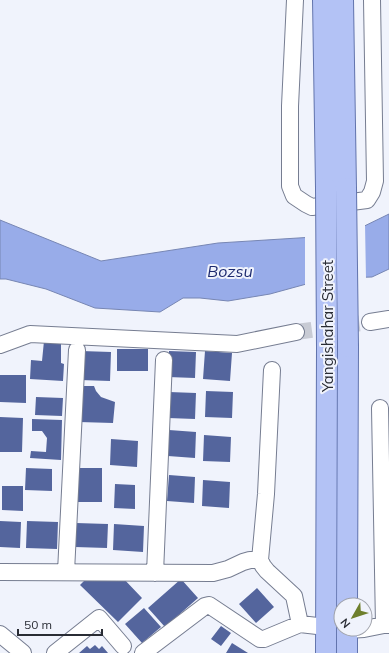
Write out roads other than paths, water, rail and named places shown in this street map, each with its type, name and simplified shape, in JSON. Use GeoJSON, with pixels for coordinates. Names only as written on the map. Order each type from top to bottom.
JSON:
{"type":"FeatureCollection","features":[{"type":"Feature","properties":{"kind":"main road","name":"Yangishahar Street"},"geometry":{"type":"LineString","coordinates":[[323,0],[327,347],[326,653]]}},
{"type":"Feature","properties":{"kind":"main road","name":"Yangishahar Street"},"geometry":{"type":"LineString","coordinates":[[343,0],[348,347],[347,597]]}},
{"type":"Feature","properties":{"kind":"main road"},"geometry":{"type":"LineString","coordinates":[[347,637],[347,653]]}},
{"type":"Feature","properties":{"kind":"street"},"geometry":{"type":"LineString","coordinates":[[295,0],[290,106],[290,186],[294,196],[312,207],[367,200],[372,192],[375,181],[372,0]]}},
{"type":"Feature","properties":{"kind":"street"},"geometry":{"type":"LineString","coordinates":[[370,322],[389,319]]}},
{"type":"Feature","properties":{"kind":"street"},"geometry":{"type":"LineString","coordinates":[[0,345],[30,334],[237,344],[296,332]]}},
{"type":"Feature","properties":{"kind":"street"},"geometry":{"type":"LineString","coordinates":[[66,572],[77,350]]}},
{"type":"Feature","properties":{"kind":"street"},"geometry":{"type":"LineString","coordinates":[[154,572],[164,360]]}},
{"type":"Feature","properties":{"kind":"street"},"geometry":{"type":"LineString","coordinates":[[272,370],[266,494],[260,560],[263,566],[294,596],[300,624]]}},
{"type":"Feature","properties":{"kind":"street"},"geometry":{"type":"LineString","coordinates":[[373,628],[386,625],[380,408]]}},
{"type":"Feature","properties":{"kind":"street"},"geometry":{"type":"LineString","coordinates":[[0,572],[213,572],[228,569],[250,560],[260,560]]}},
{"type":"Feature","properties":{"kind":"street"},"geometry":{"type":"LineString","coordinates":[[143,653],[208,605],[260,639],[264,640],[300,624],[326,627]]}},
{"type":"Feature","properties":{"kind":"street"},"geometry":{"type":"LineString","coordinates":[[55,653],[99,618],[123,646]]}},
{"type":"Feature","properties":{"kind":"street"},"geometry":{"type":"LineString","coordinates":[[0,634],[23,653]]}},
{"type":"Feature","properties":{"kind":"water","name":"Bozsu"},"geometry":{"type":"Polygon","coordinates":[[[389,214],[389,269],[372,277],[321,280],[270,294],[228,301],[183,298],[160,312],[95,308],[46,289],[6,279],[0,279],[0,220],[101,261],[218,243],[346,235],[389,214]]]}},
{"type":"Feature","properties":{"kind":"tunnel"},"geometry":{"type":"LineString","coordinates":[[296,332],[370,322]]}}]}
